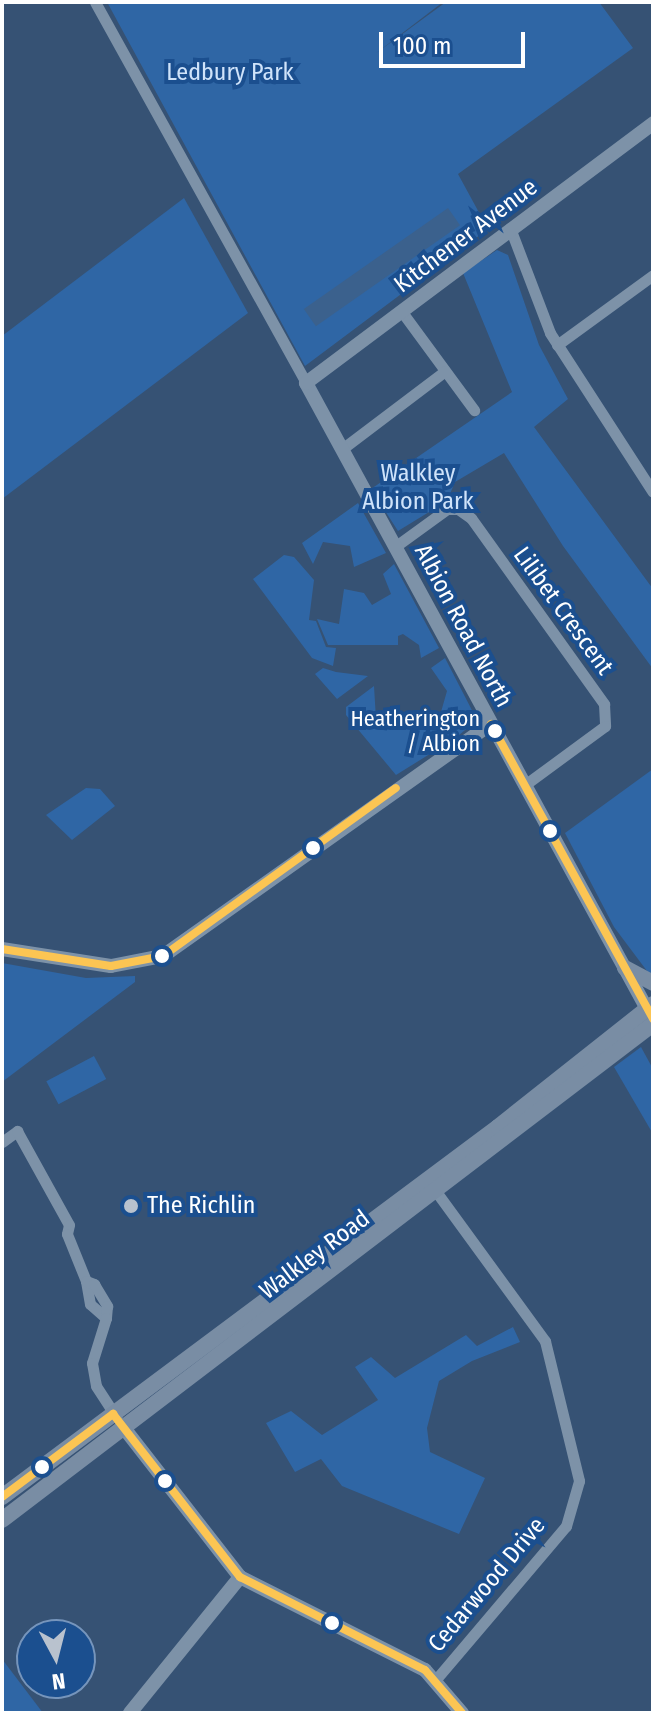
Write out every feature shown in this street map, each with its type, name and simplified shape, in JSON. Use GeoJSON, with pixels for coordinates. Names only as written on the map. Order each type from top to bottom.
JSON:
{"type":"FeatureCollection","features":[{"type":"Feature","properties":{"kind":"main road"},"geometry":{"type":"LineString","coordinates":[[625,968],[653,983]]}},
{"type":"Feature","properties":{"kind":"main road","name":"Walkley Road"},"geometry":{"type":"LineString","coordinates":[[2,1520],[652,1014]]}},
{"type":"Feature","properties":{"kind":"main road","name":"Walkley Road"},"geometry":{"type":"LineString","coordinates":[[2,1497],[432,1186]]}},
{"type":"Feature","properties":{"kind":"street","name":"Albion Road North"},"geometry":{"type":"LineString","coordinates":[[95,2],[652,1014]]}},
{"type":"Feature","properties":{"kind":"street","name":"Kitchener Avenue"},"geometry":{"type":"LineString","coordinates":[[306,383],[653,123]]}},
{"type":"Feature","properties":{"kind":"street"},"geometry":{"type":"LineString","coordinates":[[510,228],[557,345],[653,492]]}},
{"type":"Feature","properties":{"kind":"street"},"geometry":{"type":"LineString","coordinates":[[557,345],[653,275]]}},
{"type":"Feature","properties":{"kind":"street"},"geometry":{"type":"LineString","coordinates":[[402,312],[474,410]]}},
{"type":"Feature","properties":{"kind":"street"},"geometry":{"type":"LineString","coordinates":[[342,449],[445,371]]}},
{"type":"Feature","properties":{"kind":"street","name":"Lilibet Crescent"},"geometry":{"type":"LineString","coordinates":[[396,546],[447,509],[458,509],[471,518],[604,704],[605,726],[526,784]]}},
{"type":"Feature","properties":{"kind":"street"},"geometry":{"type":"LineString","coordinates":[[2,949],[111,966],[163,956],[491,724]]}},
{"type":"Feature","properties":{"kind":"street"},"geometry":{"type":"LineString","coordinates":[[2,1142],[17,1131],[69,1225],[67,1234],[86,1281],[102,1296],[106,1318],[92,1363],[96,1386],[113,1414],[240,1577],[437,1678],[462,1713]]}},
{"type":"Feature","properties":{"kind":"street","name":"Cedarwood Drive"},"geometry":{"type":"LineString","coordinates":[[432,1186],[545,1341],[579,1481],[566,1526],[437,1678]]}},
{"type":"Feature","properties":{"kind":"street"},"geometry":{"type":"LineString","coordinates":[[130,1713],[240,1577]]}},
{"type":"Feature","properties":{"kind":"green space","name":"Ledbury Park"},"geometry":{"type":"Polygon","coordinates":[[[107,2],[443,2],[375,54],[446,2],[599,2],[633,48],[458,174],[488,229],[305,366],[107,2]]]}},
{"type":"Feature","properties":{"kind":"green space"},"geometry":{"type":"Polygon","coordinates":[[[184,198],[248,313],[2,499],[2,336],[184,198]]]}},
{"type":"Feature","properties":{"kind":"green space","name":"Walkley Albion Park"},"geometry":{"type":"Polygon","coordinates":[[[497,250],[508,255],[539,345],[568,399],[534,427],[653,589],[653,669],[563,546],[504,453],[455,482],[447,501],[398,531],[371,489],[512,392],[463,273],[497,250]]]}},
{"type":"Feature","properties":{"kind":"green space"},"geometry":{"type":"Polygon","coordinates":[[[358,503],[386,553],[354,567],[350,546],[323,542],[313,564],[302,543],[358,503]]]}},
{"type":"Feature","properties":{"kind":"green space"},"geometry":{"type":"Polygon","coordinates":[[[284,555],[294,557],[314,580],[309,620],[316,621],[326,647],[336,648],[333,666],[312,658],[253,579],[284,555]]]}},
{"type":"Feature","properties":{"kind":"green space"},"geometry":{"type":"Polygon","coordinates":[[[394,564],[439,648],[421,658],[419,645],[403,634],[398,636],[398,645],[328,645],[317,619],[339,624],[344,589],[364,593],[372,605],[391,594],[383,574],[394,564]]]}},
{"type":"Feature","properties":{"kind":"green space"},"geometry":{"type":"Polygon","coordinates":[[[445,658],[477,720],[452,741],[438,739],[428,745],[433,752],[396,775],[346,715],[346,707],[374,686],[376,719],[439,719],[447,691],[431,668],[445,658]]]}},
{"type":"Feature","properties":{"kind":"green space"},"geometry":{"type":"Polygon","coordinates":[[[323,668],[368,676],[337,699],[315,674],[323,668]]]}},
{"type":"Feature","properties":{"kind":"green space"},"geometry":{"type":"Polygon","coordinates":[[[653,769],[653,979],[614,927],[565,833],[653,769]]]}},
{"type":"Feature","properties":{"kind":"green space"},"geometry":{"type":"Polygon","coordinates":[[[86,788],[100,789],[115,806],[72,840],[46,815],[86,788]]]}},
{"type":"Feature","properties":{"kind":"green space"},"geometry":{"type":"Polygon","coordinates":[[[2,963],[86,978],[135,976],[135,982],[2,1082],[2,963]]]}},
{"type":"Feature","properties":{"kind":"green space"},"geometry":{"type":"Polygon","coordinates":[[[641,1047],[653,1069],[653,1134],[614,1067],[641,1047]]]}},
{"type":"Feature","properties":{"kind":"green space"},"geometry":{"type":"Polygon","coordinates":[[[94,1056],[106,1079],[59,1104],[46,1081],[94,1056]]]}},
{"type":"Feature","properties":{"kind":"green space"},"geometry":{"type":"Polygon","coordinates":[[[513,1327],[520,1342],[472,1361],[439,1381],[427,1428],[430,1452],[485,1478],[459,1534],[342,1486],[321,1459],[295,1472],[266,1423],[291,1411],[322,1435],[378,1400],[355,1367],[371,1357],[395,1378],[466,1335],[477,1346],[513,1327]]]}},
{"type":"Feature","properties":{"kind":"green space"},"geometry":{"type":"Polygon","coordinates":[[[2,1659],[16,1677],[16,1699],[32,1699],[43,1713],[2,1713],[2,1659]]]}},
{"type":"Feature","properties":{"kind":"shaded area"},"geometry":{"type":"Polygon","coordinates":[[[448,208],[460,225],[316,326],[304,309],[448,208]]]}},
{"type":"Feature","properties":{"kind":"transit line"},"geometry":{"type":"LineString","coordinates":[[491,724],[653,1019]]}},
{"type":"Feature","properties":{"kind":"transit line"},"geometry":{"type":"LineString","coordinates":[[2,949],[111,966],[163,956],[396,788]]}},
{"type":"Feature","properties":{"kind":"transit line"},"geometry":{"type":"LineString","coordinates":[[2,1497],[113,1414],[240,1577],[425,1670],[462,1713]]}},
{"type":"Feature","properties":{"kind":"place","name":"Heatherington / Albion"},"geometry":{"type":"Point","coordinates":[495,731]}},
{"type":"Feature","properties":{"kind":"place","name":"The Richlin"},"geometry":{"type":"Point","coordinates":[131,1206]}}]}
